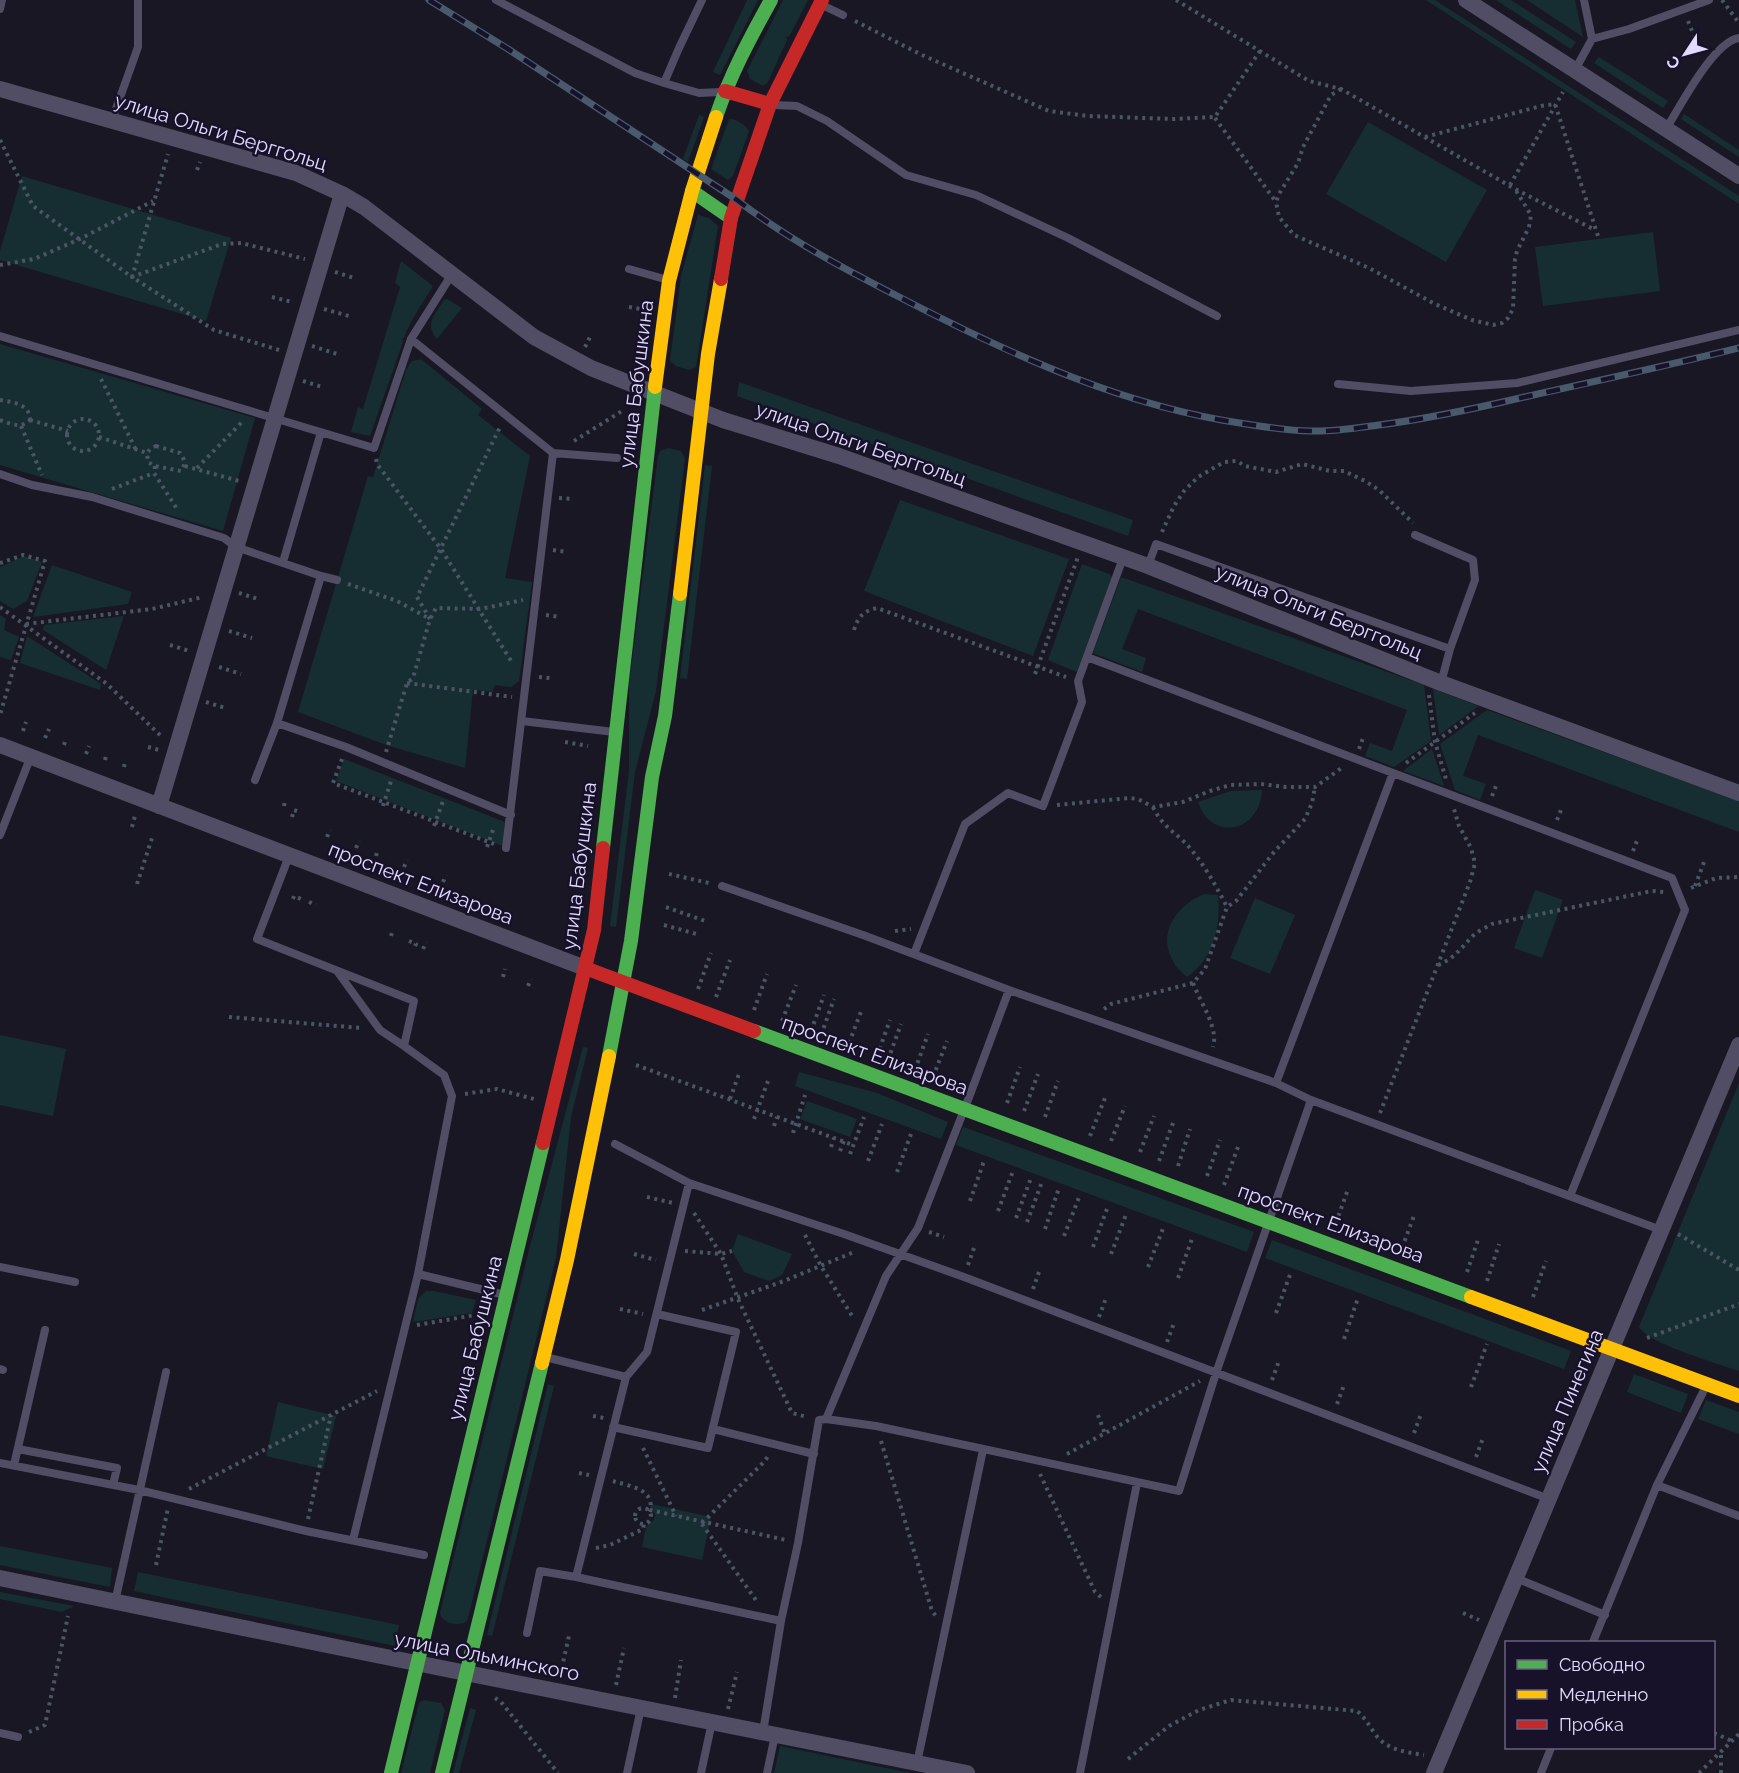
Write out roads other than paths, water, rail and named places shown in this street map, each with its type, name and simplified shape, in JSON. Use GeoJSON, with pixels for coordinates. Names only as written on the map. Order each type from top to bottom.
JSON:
{"type":"FeatureCollection","features":[{"type":"Feature","properties":{"kind":"street","name":"улица Бабушкина"},"geometry":{"type":"LineString","coordinates":[[391,1773],[594,930],[654,393],[669,280],[692,191],[725,91],[740,57],[771,0]]}},
{"type":"Feature","properties":{"kind":"street"},"geometry":{"type":"LineString","coordinates":[[1466,0],[1739,176]]}},
{"type":"Feature","properties":{"kind":"street"},"geometry":{"type":"LineString","coordinates":[[442,1773],[567,1260],[612,1044],[631,941],[652,777],[665,716],[708,354],[731,218],[770,104],[821,2]]}},
{"type":"Feature","properties":{"kind":"street","name":"улица Ольги Берггольц"},"geometry":{"type":"LineString","coordinates":[[0,89],[296,173],[342,194],[364,207],[534,337],[591,368],[701,412],[839,456],[1148,566],[1435,688],[1739,793]]}},
{"type":"Feature","properties":{"kind":"street"},"geometry":{"type":"LineString","coordinates":[[725,91],[770,104]]}},
{"type":"Feature","properties":{"kind":"street"},"geometry":{"type":"LineString","coordinates":[[692,191],[731,218]]}},
{"type":"Feature","properties":{"kind":"street"},"geometry":{"type":"LineString","coordinates":[[159,806],[342,194]]}},
{"type":"Feature","properties":{"kind":"street","name":"проспект Елизарова"},"geometry":{"type":"LineString","coordinates":[[0,745],[623,983],[1739,1396]]}},
{"type":"Feature","properties":{"kind":"street","name":"улица Пинегина"},"geometry":{"type":"LineString","coordinates":[[1434,1773],[1612,1349],[1668,1231],[1739,1045]]}},
{"type":"Feature","properties":{"kind":"street","name":"улица Ольминского"},"geometry":{"type":"LineString","coordinates":[[0,1578],[417,1664],[967,1773]]}},
{"type":"Feature","properties":{"kind":"lane"},"geometry":{"type":"LineString","coordinates":[[0,9],[2,0]]}},
{"type":"Feature","properties":{"kind":"lane"},"geometry":{"type":"LineString","coordinates":[[111,120],[138,47],[138,0]]}},
{"type":"Feature","properties":{"kind":"lane"},"geometry":{"type":"LineString","coordinates":[[496,0],[636,73],[699,93],[725,91]]}},
{"type":"Feature","properties":{"kind":"lane"},"geometry":{"type":"LineString","coordinates":[[664,83],[702,0]]}},
{"type":"Feature","properties":{"kind":"lane"},"geometry":{"type":"LineString","coordinates":[[1575,70],[1592,39],[1584,0]]}},
{"type":"Feature","properties":{"kind":"lane"},"geometry":{"type":"LineString","coordinates":[[1592,39],[1629,30],[1709,0]]}},
{"type":"Feature","properties":{"kind":"lane"},"geometry":{"type":"LineString","coordinates":[[821,2],[843,15]]}},
{"type":"Feature","properties":{"kind":"lane"},"geometry":{"type":"LineString","coordinates":[[1666,129],[1709,60],[1721,47],[1739,38]]}},
{"type":"Feature","properties":{"kind":"lane"},"geometry":{"type":"LineString","coordinates":[[770,104],[797,106],[827,121],[906,175],[976,195],[1068,238],[1217,316]]}},
{"type":"Feature","properties":{"kind":"lane"},"geometry":{"type":"LineString","coordinates":[[629,269],[669,280]]}},
{"type":"Feature","properties":{"kind":"lane"},"geometry":{"type":"LineString","coordinates":[[0,336],[374,448],[411,339],[452,274]]}},
{"type":"Feature","properties":{"kind":"lane"},"geometry":{"type":"LineString","coordinates":[[1338,384],[1412,391],[1517,383],[1739,330]]}},
{"type":"Feature","properties":{"kind":"lane"},"geometry":{"type":"LineString","coordinates":[[411,339],[507,417],[558,453],[617,458]]}},
{"type":"Feature","properties":{"kind":"lane"},"geometry":{"type":"LineString","coordinates":[[283,562],[321,432]]}},
{"type":"Feature","properties":{"kind":"lane"},"geometry":{"type":"LineString","coordinates":[[506,848],[536,597],[558,453]]}},
{"type":"Feature","properties":{"kind":"lane"},"geometry":{"type":"LineString","coordinates":[[0,474],[49,489],[92,497],[224,538],[236,547],[338,580]]}},
{"type":"Feature","properties":{"kind":"lane"},"geometry":{"type":"LineString","coordinates":[[1415,535],[1473,560],[1474,580],[1435,688]]}},
{"type":"Feature","properties":{"kind":"lane"},"geometry":{"type":"LineString","coordinates":[[1148,566],[1156,544],[1450,649]]}},
{"type":"Feature","properties":{"kind":"lane"},"geometry":{"type":"LineString","coordinates":[[914,954],[966,824],[1008,793],[1043,806],[1082,702],[1078,681],[1124,558]]}},
{"type":"Feature","properties":{"kind":"lane"},"geometry":{"type":"LineString","coordinates":[[255,780],[277,723],[321,576]]}},
{"type":"Feature","properties":{"kind":"lane"},"geometry":{"type":"LineString","coordinates":[[1087,657],[1672,878],[1685,910],[1570,1196]]}},
{"type":"Feature","properties":{"kind":"lane"},"geometry":{"type":"LineString","coordinates":[[522,721],[615,732]]}},
{"type":"Feature","properties":{"kind":"lane"},"geometry":{"type":"LineString","coordinates":[[277,723],[346,747],[511,815]]}},
{"type":"Feature","properties":{"kind":"lane"},"geometry":{"type":"LineString","coordinates":[[0,835],[31,756]]}},
{"type":"Feature","properties":{"kind":"lane"},"geometry":{"type":"LineString","coordinates":[[1276,1083],[1393,773]]}},
{"type":"Feature","properties":{"kind":"lane"},"geometry":{"type":"LineString","coordinates":[[289,856],[257,939],[414,1001],[404,1046]]}},
{"type":"Feature","properties":{"kind":"lane"},"geometry":{"type":"LineString","coordinates":[[722,886],[1008,990],[1276,1083],[1311,1100],[1668,1231]]}},
{"type":"Feature","properties":{"kind":"lane"},"geometry":{"type":"LineString","coordinates":[[336,970],[380,1030],[444,1075],[452,1096],[418,1274],[353,1540]]}},
{"type":"Feature","properties":{"kind":"lane"},"geometry":{"type":"LineString","coordinates":[[767,1773],[769,1733],[782,1622],[814,1454],[823,1420],[886,1276],[918,1228],[1008,990]]}},
{"type":"Feature","properties":{"kind":"lane"},"geometry":{"type":"LineString","coordinates":[[823,1420],[876,1426],[1179,1491],[1216,1373],[1311,1100]]}},
{"type":"Feature","properties":{"kind":"lane"},"geometry":{"type":"LineString","coordinates":[[615,1144],[689,1183],[901,1254],[1549,1499]]}},
{"type":"Feature","properties":{"kind":"lane"},"geometry":{"type":"LineString","coordinates":[[576,1577],[626,1377],[647,1352],[672,1250],[686,1205],[689,1183]]}},
{"type":"Feature","properties":{"kind":"lane"},"geometry":{"type":"LineString","coordinates":[[0,1267],[75,1282]]}},
{"type":"Feature","properties":{"kind":"lane"},"geometry":{"type":"LineString","coordinates":[[418,1274],[506,1296]]}},
{"type":"Feature","properties":{"kind":"lane"},"geometry":{"type":"LineString","coordinates":[[613,1427],[708,1448],[736,1332],[656,1316]]}},
{"type":"Feature","properties":{"kind":"lane"},"geometry":{"type":"LineString","coordinates":[[14,1465],[45,1330]]}},
{"type":"Feature","properties":{"kind":"lane"},"geometry":{"type":"LineString","coordinates":[[543,1356],[626,1377]]}},
{"type":"Feature","properties":{"kind":"lane"},"geometry":{"type":"LineString","coordinates":[[115,1602],[166,1372]]}},
{"type":"Feature","properties":{"kind":"lane"},"geometry":{"type":"LineString","coordinates":[[1593,1641],[1657,1485],[1707,1384]]}},
{"type":"Feature","properties":{"kind":"lane"},"geometry":{"type":"LineString","coordinates":[[713,1429],[814,1454]]}},
{"type":"Feature","properties":{"kind":"lane"},"geometry":{"type":"LineString","coordinates":[[18,1449],[117,1468],[113,1485]]}},
{"type":"Feature","properties":{"kind":"lane"},"geometry":{"type":"LineString","coordinates":[[917,1763],[983,1450]]}},
{"type":"Feature","properties":{"kind":"lane"},"geometry":{"type":"LineString","coordinates":[[0,1463],[139,1490],[306,1531],[424,1555]]}},
{"type":"Feature","properties":{"kind":"lane"},"geometry":{"type":"LineString","coordinates":[[1080,1773],[1137,1483]]}},
{"type":"Feature","properties":{"kind":"lane"},"geometry":{"type":"LineString","coordinates":[[1657,1485],[1739,1516]]}},
{"type":"Feature","properties":{"kind":"lane"},"geometry":{"type":"LineString","coordinates":[[527,1633],[540,1571],[782,1622]]}},
{"type":"Feature","properties":{"kind":"lane"},"geometry":{"type":"LineString","coordinates":[[1515,1578],[1605,1615]]}},
{"type":"Feature","properties":{"kind":"lane"},"geometry":{"type":"LineString","coordinates":[[627,1773],[641,1708]]}},
{"type":"Feature","properties":{"kind":"lane"},"geometry":{"type":"LineString","coordinates":[[701,1773],[718,1723]]}},
{"type":"Feature","properties":{"kind":"lane"},"geometry":{"type":"LineString","coordinates":[[0,1733],[18,1737]]}},
{"type":"Feature","properties":{"kind":"lane"},"geometry":{"type":"LineString","coordinates":[[1541,1773],[1551,1749]]}},
{"type":"Feature","properties":{"kind":"railway"},"geometry":{"type":"LineString","coordinates":[[429,0],[508,49],[798,242],[841,266],[1029,360],[1071,377],[1157,405],[1201,416],[1278,429],[1344,430],[1467,410],[1739,348]]}}]}
